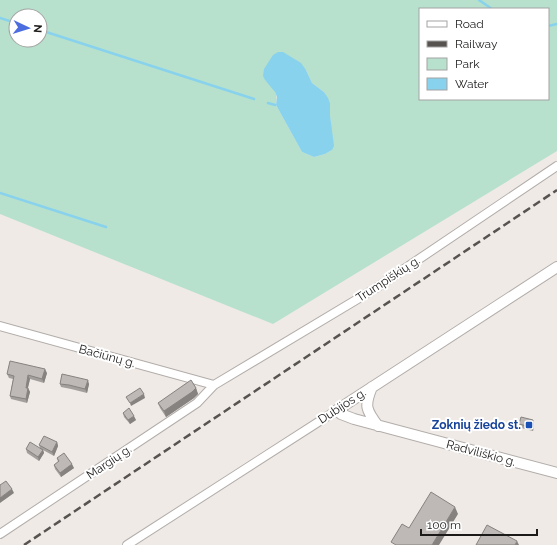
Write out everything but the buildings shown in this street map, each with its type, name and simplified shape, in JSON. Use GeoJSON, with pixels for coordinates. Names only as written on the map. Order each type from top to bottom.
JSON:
{"type":"FeatureCollection","features":[{"type":"Feature","properties":{"kind":"main road","name":"Dubijos g."},"geometry":{"type":"LineString","coordinates":[[337,410],[557,267]]}},
{"type":"Feature","properties":{"kind":"main road"},"geometry":{"type":"LineString","coordinates":[[372,387],[368,398],[368,410],[378,426]]}},
{"type":"Feature","properties":{"kind":"main road","name":"Radviliškio g."},"geometry":{"type":"LineString","coordinates":[[337,410],[345,416],[378,426],[557,473]]}},
{"type":"Feature","properties":{"kind":"street","name":"Trumpiškių g."},"geometry":{"type":"LineString","coordinates":[[214,385],[376,288],[557,166]]}},
{"type":"Feature","properties":{"kind":"street","name":"Bačiūnų g."},"geometry":{"type":"LineString","coordinates":[[0,326],[214,385]]}},
{"type":"Feature","properties":{"kind":"street","name":"Margių g."},"geometry":{"type":"LineString","coordinates":[[0,534],[197,403],[214,385]]}},
{"type":"Feature","properties":{"kind":"street","name":"Dubijos g."},"geometry":{"type":"LineString","coordinates":[[127,545],[337,410]]}},
{"type":"Feature","properties":{"kind":"green space"},"geometry":{"type":"Polygon","coordinates":[[[0,0],[557,0],[557,151],[273,324],[0,214],[0,0]],[[306,70],[265,80],[275,91],[276,105],[302,152],[314,157],[332,150],[330,103],[324,92],[312,83],[306,70]]]}},
{"type":"Feature","properties":{"kind":"water"},"geometry":{"type":"Polygon","coordinates":[[[278,52],[283,52],[301,63],[312,83],[324,92],[328,98],[330,103],[334,146],[332,150],[325,154],[314,157],[302,152],[276,105],[277,97],[275,92],[263,76],[264,69],[273,55],[278,52]]]}},
{"type":"Feature","properties":{"kind":"waterway"},"geometry":{"type":"LineString","coordinates":[[479,0],[491,8]]}},
{"type":"Feature","properties":{"kind":"waterway"},"geometry":{"type":"LineString","coordinates":[[0,18],[8,20]]}},
{"type":"Feature","properties":{"kind":"waterway"},"geometry":{"type":"LineString","coordinates":[[549,26],[557,24]]}},
{"type":"Feature","properties":{"kind":"waterway"},"geometry":{"type":"LineString","coordinates":[[48,33],[254,99]]}},
{"type":"Feature","properties":{"kind":"waterway"},"geometry":{"type":"LineString","coordinates":[[268,103],[275,105]]}},
{"type":"Feature","properties":{"kind":"waterway"},"geometry":{"type":"LineString","coordinates":[[0,193],[106,227]]}},
{"type":"Feature","properties":{"kind":"railway"},"geometry":{"type":"LineString","coordinates":[[24,545],[557,190]]}},
{"type":"Feature","properties":{"kind":"place","name":"Zoknių žiedo st."},"geometry":{"type":"Point","coordinates":[529,425]}}]}
